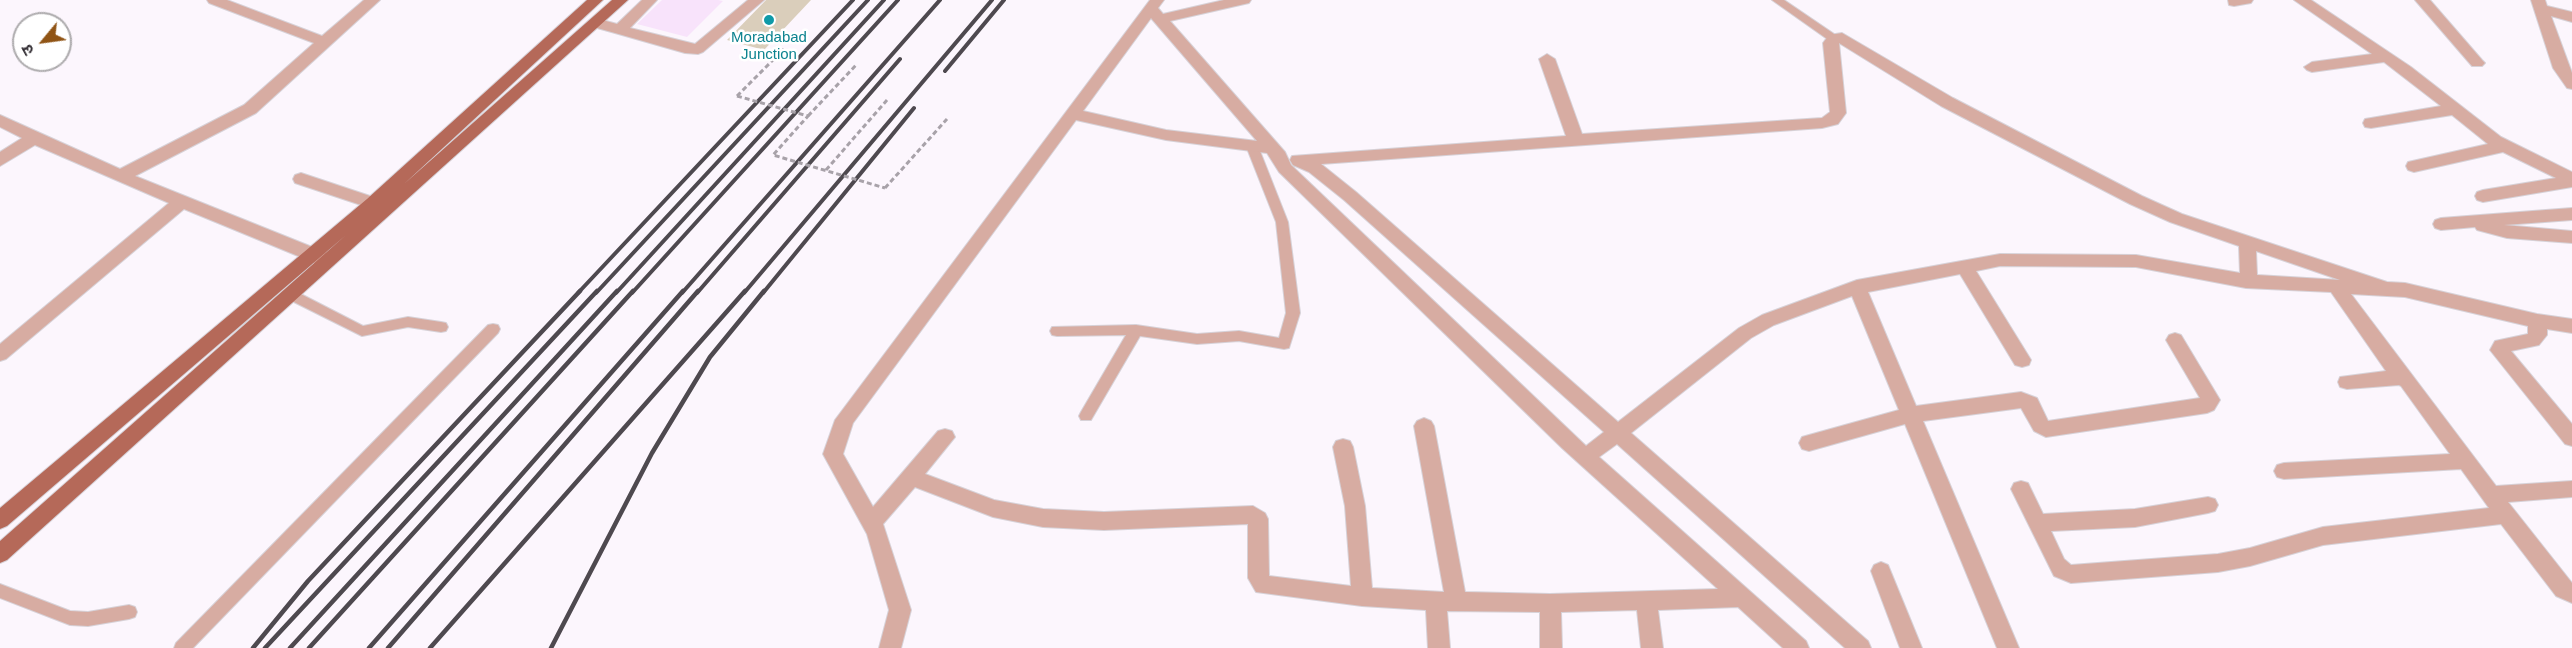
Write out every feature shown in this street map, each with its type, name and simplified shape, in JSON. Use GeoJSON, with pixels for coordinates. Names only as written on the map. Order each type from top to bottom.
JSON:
{"type":"FeatureCollection","features":[{"type":"Feature","properties":{"kind":"main road"},"geometry":{"type":"LineString","coordinates":[[0,554],[291,294],[321,257],[373,203],[596,0]]}},
{"type":"Feature","properties":{"kind":"main road"},"geometry":{"type":"LineString","coordinates":[[0,520],[321,257],[621,0]]}},
{"type":"Feature","properties":{"kind":"street"},"geometry":{"type":"LineString","coordinates":[[214,0],[324,42]]}},
{"type":"Feature","properties":{"kind":"street"},"geometry":{"type":"LineString","coordinates":[[121,176],[250,109],[373,0]]}},
{"type":"Feature","properties":{"kind":"street"},"geometry":{"type":"LineString","coordinates":[[620,30],[650,0]]}},
{"type":"Feature","properties":{"kind":"street"},"geometry":{"type":"LineString","coordinates":[[595,23],[685,48],[698,49],[757,0]]}},
{"type":"Feature","properties":{"kind":"street"},"geometry":{"type":"LineString","coordinates":[[890,648],[900,610],[877,531],[833,454],[845,420],[1073,114],[1156,9],[1244,0]]}},
{"type":"Feature","properties":{"kind":"street"},"geometry":{"type":"LineString","coordinates":[[2301,0],[2386,57],[2480,130],[2505,146],[2572,180]]}},
{"type":"Feature","properties":{"kind":"street"},"geometry":{"type":"LineString","coordinates":[[2422,0],[2476,63]]}},
{"type":"Feature","properties":{"kind":"street"},"geometry":{"type":"LineString","coordinates":[[2539,5],[2572,17]]}},
{"type":"Feature","properties":{"kind":"street"},"geometry":{"type":"LineString","coordinates":[[2539,5],[2561,68],[2572,84]]}},
{"type":"Feature","properties":{"kind":"street"},"geometry":{"type":"LineString","coordinates":[[1156,9],[1283,155],[1285,168],[1586,457],[1798,648]]}},
{"type":"Feature","properties":{"kind":"street"},"geometry":{"type":"LineString","coordinates":[[1283,155],[1576,140],[1807,125],[1832,120],[1838,113],[1830,43],[1834,38],[1842,38],[1947,102],[2108,187],[2175,218],[2387,289]]}},
{"type":"Feature","properties":{"kind":"street"},"geometry":{"type":"LineString","coordinates":[[2312,68],[2386,57]]}},
{"type":"Feature","properties":{"kind":"street"},"geometry":{"type":"LineString","coordinates":[[1547,59],[1576,140]]}},
{"type":"Feature","properties":{"kind":"street"},"geometry":{"type":"LineString","coordinates":[[2371,123],[2455,109]]}},
{"type":"Feature","properties":{"kind":"street"},"geometry":{"type":"LineString","coordinates":[[1073,114],[1166,135],[1252,146],[1315,168],[1350,196],[1860,648]]}},
{"type":"Feature","properties":{"kind":"street"},"geometry":{"type":"LineString","coordinates":[[0,120],[121,176],[321,257]]}},
{"type":"Feature","properties":{"kind":"street"},"geometry":{"type":"LineString","coordinates":[[0,160],[35,137]]}},
{"type":"Feature","properties":{"kind":"street"},"geometry":{"type":"LineString","coordinates":[[2414,166],[2505,146]]}},
{"type":"Feature","properties":{"kind":"street"},"geometry":{"type":"LineString","coordinates":[[301,179],[373,203]]}},
{"type":"Feature","properties":{"kind":"street"},"geometry":{"type":"LineString","coordinates":[[2483,196],[2572,180]]}},
{"type":"Feature","properties":{"kind":"street"},"geometry":{"type":"LineString","coordinates":[[0,354],[182,202]]}},
{"type":"Feature","properties":{"kind":"street"},"geometry":{"type":"LineString","coordinates":[[2441,224],[2572,214]]}},
{"type":"Feature","properties":{"kind":"street"},"geometry":{"type":"LineString","coordinates":[[2473,222],[2506,232],[2572,237]]}},
{"type":"Feature","properties":{"kind":"street"},"geometry":{"type":"LineString","coordinates":[[2247,242],[2249,280]]}},
{"type":"Feature","properties":{"kind":"street"},"geometry":{"type":"LineString","coordinates":[[1586,457],[1745,333],[1768,320],[1857,287],[2000,260],[2136,261],[2249,280],[2405,290],[2537,321],[2571,326]]}},
{"type":"Feature","properties":{"kind":"street"},"geometry":{"type":"LineString","coordinates":[[1964,266],[2022,360]]}},
{"type":"Feature","properties":{"kind":"street"},"geometry":{"type":"LineString","coordinates":[[2335,285],[2401,377],[2408,381],[2506,515],[2563,589],[2572,594]]}},
{"type":"Feature","properties":{"kind":"street"},"geometry":{"type":"LineString","coordinates":[[1857,287],[2008,648]]}},
{"type":"Feature","properties":{"kind":"street"},"geometry":{"type":"LineString","coordinates":[[2537,321],[2538,335],[2533,340],[2500,346],[2499,350],[2572,438]]}},
{"type":"Feature","properties":{"kind":"street"},"geometry":{"type":"LineString","coordinates":[[1809,444],[1909,415],[2021,400],[2030,403],[2041,426],[2046,429],[2207,405],[2211,400],[2175,340]]}},
{"type":"Feature","properties":{"kind":"street"},"geometry":{"type":"LineString","coordinates":[[2347,382],[2401,377]]}},
{"type":"Feature","properties":{"kind":"street"},"geometry":{"type":"LineString","coordinates":[[1424,426],[1446,602],[1439,648]]}},
{"type":"Feature","properties":{"kind":"street"},"geometry":{"type":"LineString","coordinates":[[872,523],[945,437]]}},
{"type":"Feature","properties":{"kind":"street"},"geometry":{"type":"LineString","coordinates":[[1343,447],[1355,506],[1362,597]]}},
{"type":"Feature","properties":{"kind":"street"},"geometry":{"type":"LineString","coordinates":[[2284,471],[2466,461]]}},
{"type":"Feature","properties":{"kind":"street"},"geometry":{"type":"LineString","coordinates":[[911,477],[993,508],[1043,518],[1104,521],[1253,515],[1258,519],[1258,578],[1263,585],[1362,597],[1446,602],[1550,603],[1742,598]]}},
{"type":"Feature","properties":{"kind":"street"},"geometry":{"type":"LineString","coordinates":[[2021,489],[2057,565],[2066,573],[2071,574],[2218,562],[2250,557],[2345,532],[2506,515]]}},
{"type":"Feature","properties":{"kind":"street"},"geometry":{"type":"LineString","coordinates":[[2491,495],[2572,489]]}},
{"type":"Feature","properties":{"kind":"street"},"geometry":{"type":"LineString","coordinates":[[2038,523],[2135,518],[2208,505]]}},
{"type":"Feature","properties":{"kind":"street"},"geometry":{"type":"LineString","coordinates":[[1881,571],[1911,648]]}},
{"type":"Feature","properties":{"kind":"street"},"geometry":{"type":"LineString","coordinates":[[1646,600],[1652,648]]}},
{"type":"Feature","properties":{"kind":"street"},"geometry":{"type":"LineString","coordinates":[[1550,603],[1551,648]]}},
{"type":"Feature","properties":{"kind":"lane"},"geometry":{"type":"LineString","coordinates":[[1777,0],[1834,38]]}},
{"type":"Feature","properties":{"kind":"lane"},"geometry":{"type":"LineString","coordinates":[[1057,331],[1136,330],[1197,339],[1233,336],[1281,345],[1285,343],[1293,313],[1282,222],[1252,146]]}},
{"type":"Feature","properties":{"kind":"lane"},"geometry":{"type":"LineString","coordinates":[[291,294],[362,331],[408,322],[441,327]]}},
{"type":"Feature","properties":{"kind":"lane"},"geometry":{"type":"LineString","coordinates":[[182,648],[493,329]]}},
{"type":"Feature","properties":{"kind":"lane"},"geometry":{"type":"LineString","coordinates":[[1086,416],[1136,330]]}},
{"type":"Feature","properties":{"kind":"lane"},"geometry":{"type":"LineString","coordinates":[[0,591],[70,618],[88,619],[129,612]]}},
{"type":"Feature","properties":{"kind":"path"},"geometry":{"type":"LineString","coordinates":[[736,96],[784,49]]}},
{"type":"Feature","properties":{"kind":"path"},"geometry":{"type":"LineString","coordinates":[[857,64],[774,155],[885,188],[947,119]]}},
{"type":"Feature","properties":{"kind":"path"},"geometry":{"type":"LineString","coordinates":[[736,96],[808,116]]}},
{"type":"Feature","properties":{"kind":"path"},"geometry":{"type":"LineString","coordinates":[[826,170],[887,100]]}},
{"type":"Feature","properties":{"kind":"shaded area","name":"Moradabad Junction"},"geometry":{"type":"Polygon","coordinates":[[[662,0],[723,1],[687,37],[637,24],[662,0]]]}},
{"type":"Feature","properties":{"kind":"building","name":"Moradabad Junction"},"geometry":{"type":"Polygon","coordinates":[[[766,0],[811,0],[764,50],[727,40],[766,0]]]}},
{"type":"Feature","properties":{"kind":"railway"},"geometry":{"type":"LineString","coordinates":[[578,293],[853,0]]}},
{"type":"Feature","properties":{"kind":"railway"},"geometry":{"type":"LineString","coordinates":[[596,293],[868,0]]}},
{"type":"Feature","properties":{"kind":"railway"},"geometry":{"type":"LineString","coordinates":[[616,293],[884,0]]}},
{"type":"Feature","properties":{"kind":"railway"},"geometry":{"type":"LineString","coordinates":[[632,293],[898,0]]}},
{"type":"Feature","properties":{"kind":"railway"},"geometry":{"type":"LineString","coordinates":[[682,293],[940,0]]}},
{"type":"Feature","properties":{"kind":"railway"},"geometry":{"type":"LineString","coordinates":[[744,293],[992,0]]}},
{"type":"Feature","properties":{"kind":"railway"},"geometry":{"type":"LineString","coordinates":[[945,71],[1004,0]]}},
{"type":"Feature","properties":{"kind":"railway"},"geometry":{"type":"LineString","coordinates":[[697,293],[900,59]]}},
{"type":"Feature","properties":{"kind":"railway"},"geometry":{"type":"LineString","coordinates":[[763,293],[914,108]]}},
{"type":"Feature","properties":{"kind":"railway"},"geometry":{"type":"LineString","coordinates":[[253,648],[308,581],[580,291]]}},
{"type":"Feature","properties":{"kind":"railway"},"geometry":{"type":"LineString","coordinates":[[265,648],[597,291]]}},
{"type":"Feature","properties":{"kind":"railway"},"geometry":{"type":"LineString","coordinates":[[290,648],[617,291]]}},
{"type":"Feature","properties":{"kind":"railway"},"geometry":{"type":"LineString","coordinates":[[309,648],[633,291]]}},
{"type":"Feature","properties":{"kind":"railway"},"geometry":{"type":"LineString","coordinates":[[369,648],[683,291]]}},
{"type":"Feature","properties":{"kind":"railway"},"geometry":{"type":"LineString","coordinates":[[388,648],[698,291]]}},
{"type":"Feature","properties":{"kind":"railway"},"geometry":{"type":"LineString","coordinates":[[430,648],[745,291]]}},
{"type":"Feature","properties":{"kind":"railway"},"geometry":{"type":"LineString","coordinates":[[551,648],[652,453],[710,357],[764,291]]}},
{"type":"Feature","properties":{"kind":"place","name":"Moradabad Junction"},"geometry":{"type":"Point","coordinates":[769,20]}}]}
